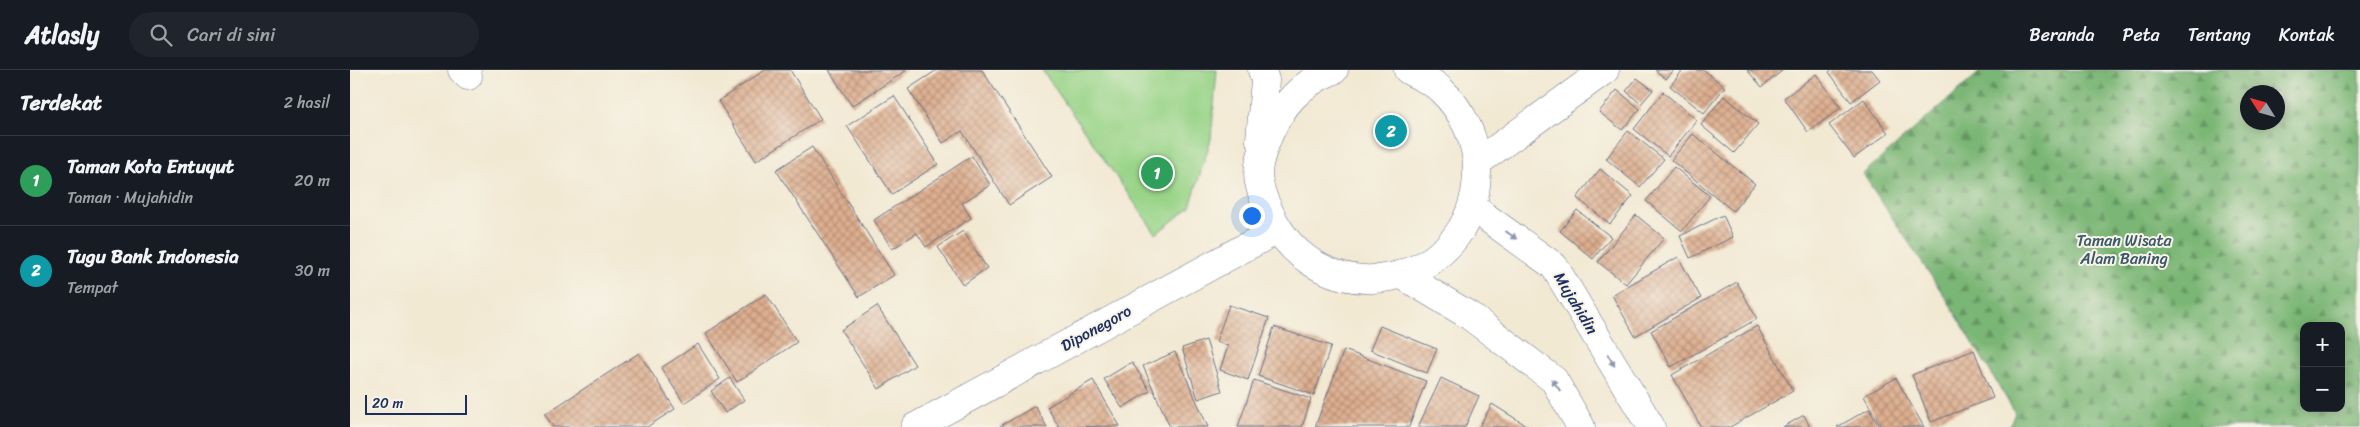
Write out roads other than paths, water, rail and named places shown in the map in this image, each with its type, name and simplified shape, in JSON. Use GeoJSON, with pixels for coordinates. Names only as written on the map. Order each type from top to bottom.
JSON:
{"type":"FeatureCollection","features":[{"type":"Feature","properties":{"kind":"main road"},"geometry":{"type":"LineString","coordinates":[[1262,70],[1265,80],[1257,176],[1277,230],[1301,256],[1332,274],[1366,280],[1402,275],[1425,265],[1445,249],[1461,230],[1472,206],[1477,185],[1478,162],[1466,121],[1440,88],[1408,70]]}},
{"type":"Feature","properties":{"kind":"main road"},"geometry":{"type":"LineString","coordinates":[[1258,161],[1275,120],[1293,95],[1316,77],[1334,70]]}},
{"type":"Feature","properties":{"kind":"main road"},"geometry":{"type":"LineString","coordinates":[[1478,162],[1605,70]]}},
{"type":"Feature","properties":{"kind":"main road","name":"Mujahidin"},"geometry":{"type":"LineString","coordinates":[[1472,206],[1554,266],[1651,427]]}},
{"type":"Feature","properties":{"kind":"main road","name":"Diponegoro"},"geometry":{"type":"LineString","coordinates":[[915,427],[1277,230]]}},
{"type":"Feature","properties":{"kind":"main road"},"geometry":{"type":"LineString","coordinates":[[1402,275],[1470,316],[1501,342],[1554,380],[1581,427]]}},
{"type":"Feature","properties":{"kind":"place","name":"Tugu Bank Indonesia"},"geometry":{"type":"Point","coordinates":[1391,131]}},
{"type":"Feature","properties":{"kind":"place","name":"Taman Kota Entuyut"},"geometry":{"type":"Point","coordinates":[1157,173]}},
{"type":"Feature","properties":{"kind":"park label","name":"Taman Wisata Alam Baning"},"geometry":{"type":"Point","coordinates":[2124,249]}}]}
